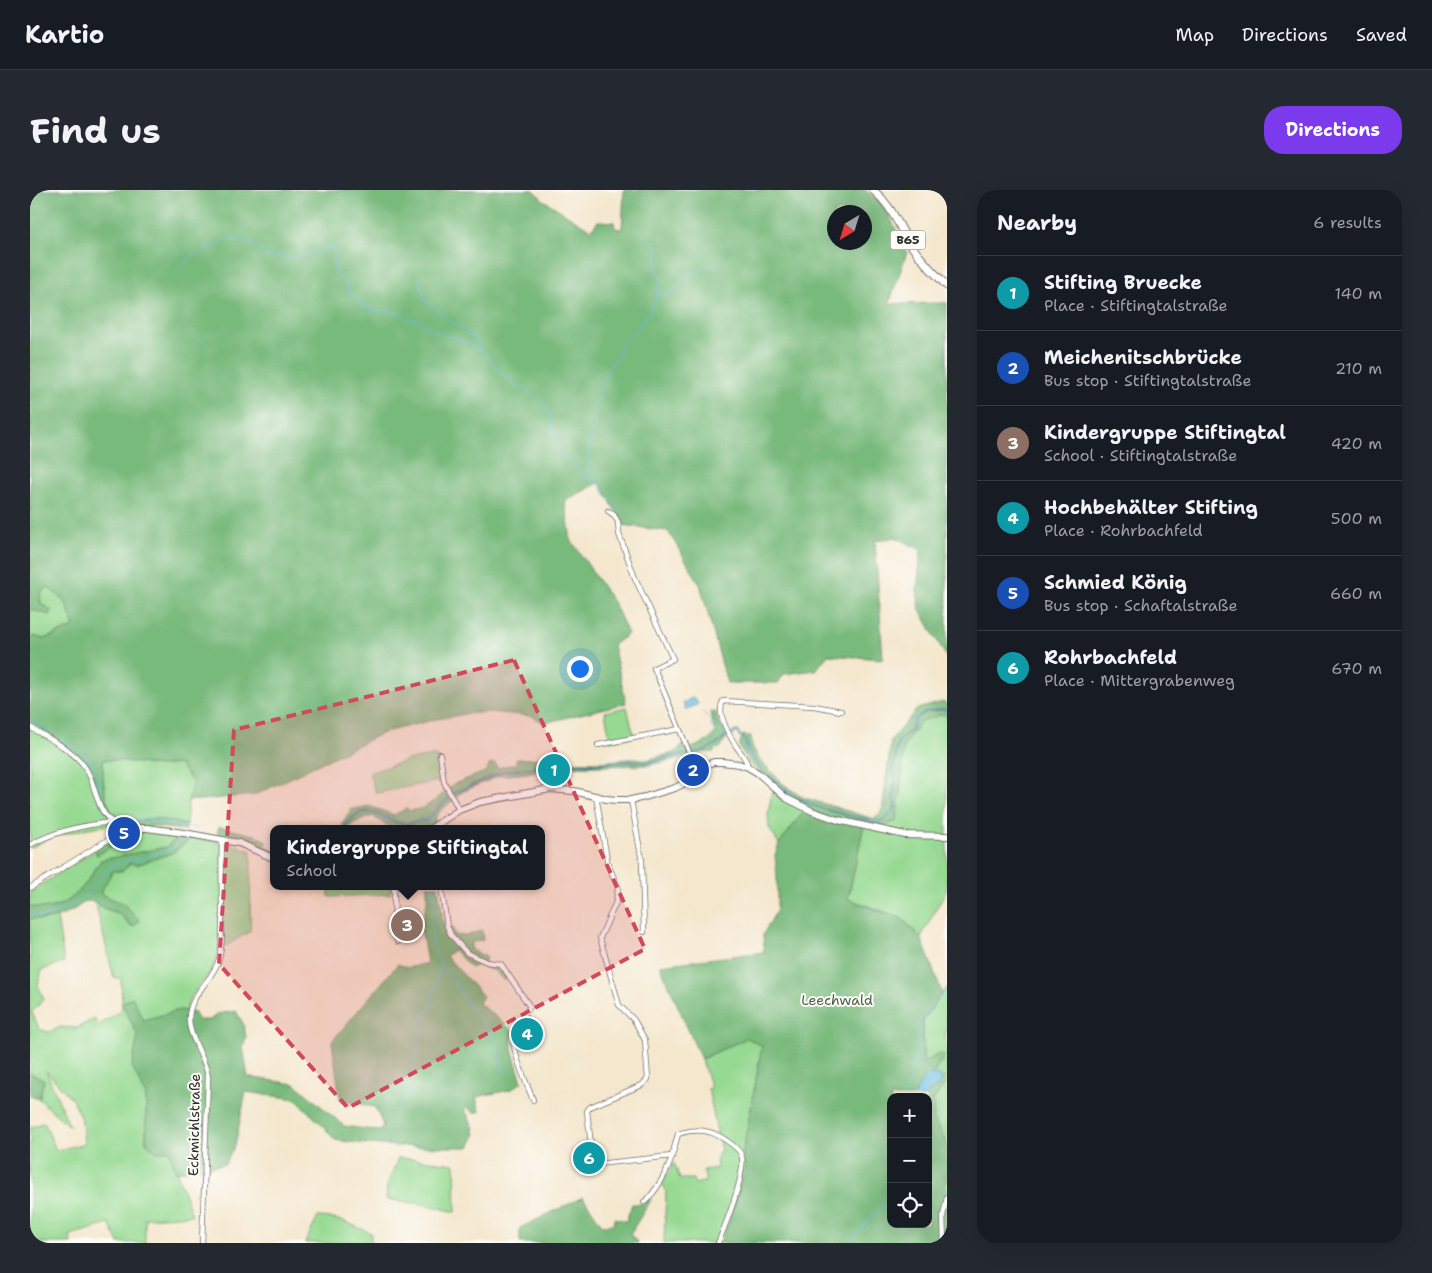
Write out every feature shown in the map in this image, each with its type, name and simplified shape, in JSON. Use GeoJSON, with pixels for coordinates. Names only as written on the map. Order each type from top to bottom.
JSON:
{"type":"FeatureCollection","features":[{"type":"Feature","properties":{"kind":"main road","name":"B65"},"geometry":{"type":"LineString","coordinates":[[873,190],[890,206],[916,252],[947,286]]}},
{"type":"Feature","properties":{"kind":"street"},"geometry":{"type":"LineString","coordinates":[[608,511],[614,515],[618,522],[620,534],[635,578],[673,658],[654,668],[692,759],[700,768]]}},
{"type":"Feature","properties":{"kind":"street"},"geometry":{"type":"LineString","coordinates":[[748,767],[747,761],[730,736],[722,716],[720,706],[723,701],[814,706],[841,712]]}},
{"type":"Feature","properties":{"kind":"street"},"geometry":{"type":"LineString","coordinates":[[30,727],[63,747],[82,762],[88,772],[101,809],[112,822],[127,828],[147,828],[239,843],[270,857]]}},
{"type":"Feature","properties":{"kind":"street"},"geometry":{"type":"LineString","coordinates":[[598,745],[679,729]]}},
{"type":"Feature","properties":{"kind":"street"},"geometry":{"type":"LineString","coordinates":[[440,754],[444,782],[459,810]]}},
{"type":"Feature","properties":{"kind":"street"},"geometry":{"type":"LineString","coordinates":[[440,825],[459,810],[489,800],[550,789],[574,791],[616,800],[631,800],[669,791],[683,784],[700,768],[710,763],[722,762],[748,767],[758,773],[786,798],[812,811],[838,820],[905,835],[947,836]]}},
{"type":"Feature","properties":{"kind":"street"},"geometry":{"type":"LineString","coordinates":[[596,796],[608,864],[618,887],[616,902],[600,938],[619,1005],[634,1020],[645,1040],[648,1080],[642,1085],[590,1107],[587,1111],[593,1162],[597,1164],[672,1156]]}},
{"type":"Feature","properties":{"kind":"street"},"geometry":{"type":"LineString","coordinates":[[631,800],[642,861],[644,932]]}},
{"type":"Feature","properties":{"kind":"street"},"geometry":{"type":"LineString","coordinates":[[30,845],[50,836],[80,827],[112,822]]}},
{"type":"Feature","properties":{"kind":"street"},"geometry":{"type":"LineString","coordinates":[[30,888],[127,828]]}},
{"type":"Feature","properties":{"kind":"street","name":"Eckmichlstraße"},"geometry":{"type":"LineString","coordinates":[[202,1243],[208,1077],[204,1060],[190,1029],[189,1014],[194,999],[216,969],[220,958],[222,929],[222,840]]}},
{"type":"Feature","properties":{"kind":"street"},"geometry":{"type":"LineString","coordinates":[[394,890],[395,935],[398,942]]}},
{"type":"Feature","properties":{"kind":"street"},"geometry":{"type":"LineString","coordinates":[[442,890],[447,926],[451,934],[467,954],[487,962],[501,964],[530,1007],[514,1029],[514,1050],[533,1100]]}},
{"type":"Feature","properties":{"kind":"street"},"geometry":{"type":"LineString","coordinates":[[644,1202],[651,1196],[671,1163],[678,1134],[696,1130],[722,1138],[742,1156],[742,1170],[729,1218],[718,1243]]}},
{"type":"Feature","properties":{"kind":"street"},"geometry":{"type":"LineString","coordinates":[[944,1243],[943,1216],[947,1198]]}},
{"type":"Feature","properties":{"kind":"highlighted area"},"geometry":{"type":"Polygon","coordinates":[[[514,660],[645,949],[348,1108],[219,964],[234,730],[514,660]]]}},
{"type":"Feature","properties":{"kind":"green space"},"geometry":{"type":"Polygon","coordinates":[[[30,190],[534,190],[542,199],[591,230],[598,221],[614,222],[615,228],[622,229],[624,190],[865,190],[884,205],[907,252],[889,304],[947,303],[947,658],[920,610],[917,590],[921,550],[895,537],[875,541],[883,659],[828,655],[816,670],[784,674],[778,683],[727,683],[700,584],[668,531],[623,525],[600,482],[565,501],[571,540],[615,605],[628,634],[613,645],[626,703],[544,723],[532,716],[489,712],[437,719],[385,732],[255,795],[188,801],[193,782],[179,764],[160,766],[103,760],[106,798],[114,815],[120,820],[129,822],[160,819],[186,825],[185,830],[148,826],[139,836],[126,837],[97,855],[95,850],[127,825],[118,823],[109,816],[101,804],[87,761],[30,720],[30,641],[33,636],[44,639],[74,627],[66,603],[48,587],[40,593],[41,604],[51,610],[49,615],[30,609],[30,190]]]}},
{"type":"Feature","properties":{"kind":"green space"},"geometry":{"type":"Polygon","coordinates":[[[48,586],[66,603],[74,627],[44,639],[33,636],[30,641],[30,609],[49,615],[51,610],[41,604],[40,593],[48,586]]]}},
{"type":"Feature","properties":{"kind":"green space","name":"Leechwald"},"geometry":{"type":"Polygon","coordinates":[[[943,702],[947,704],[947,709],[927,711],[914,719],[911,729],[899,739],[895,752],[896,758],[892,767],[895,776],[893,798],[895,807],[888,817],[896,808],[894,798],[896,775],[893,768],[897,758],[896,753],[899,740],[912,730],[915,720],[919,716],[928,712],[947,710],[947,716],[943,714],[921,721],[904,745],[897,821],[879,828],[864,825],[848,899],[900,917],[921,937],[942,993],[923,1020],[923,1063],[939,1054],[945,1055],[933,1074],[930,1075],[917,1093],[887,1093],[887,1228],[932,1228],[932,1093],[928,1093],[939,1086],[941,1078],[947,1077],[947,1081],[933,1101],[934,1120],[947,1144],[947,1243],[721,1243],[731,1218],[745,1170],[743,1151],[762,1046],[747,1038],[701,1059],[660,965],[764,952],[763,934],[777,910],[775,855],[779,844],[808,806],[788,796],[774,782],[750,765],[739,746],[742,737],[748,753],[758,767],[792,796],[800,801],[825,810],[859,819],[880,822],[883,821],[860,818],[822,808],[795,797],[785,787],[761,769],[749,752],[743,735],[751,736],[751,743],[758,758],[782,783],[802,797],[874,819],[882,812],[891,740],[917,709],[943,702]]]}},
{"type":"Feature","properties":{"kind":"green space"},"geometry":{"type":"Polygon","coordinates":[[[627,707],[634,736],[610,741],[605,712],[627,707]]]}},
{"type":"Feature","properties":{"kind":"green space"},"geometry":{"type":"Polygon","coordinates":[[[711,712],[716,712],[719,725],[721,725],[727,736],[705,750],[647,762],[545,763],[533,767],[503,771],[453,793],[425,820],[402,823],[365,811],[359,812],[346,825],[343,825],[352,809],[369,806],[394,815],[407,808],[410,811],[423,808],[456,783],[485,772],[490,764],[496,764],[497,768],[516,764],[516,759],[553,758],[554,761],[600,762],[636,758],[646,760],[676,752],[683,744],[686,750],[698,746],[706,742],[715,733],[711,712]]]}},
{"type":"Feature","properties":{"kind":"green space"},"geometry":{"type":"Polygon","coordinates":[[[943,714],[947,716],[947,889],[921,937],[900,917],[848,899],[864,825],[879,828],[900,794],[904,745],[921,721],[943,714]]]}},
{"type":"Feature","properties":{"kind":"green space"},"geometry":{"type":"Polygon","coordinates":[[[30,720],[87,761],[101,804],[109,816],[109,825],[88,828],[50,838],[30,848],[30,720]]]}},
{"type":"Feature","properties":{"kind":"green space"},"geometry":{"type":"Polygon","coordinates":[[[727,736],[720,748],[714,749],[714,752],[649,765],[555,767],[528,773],[499,776],[462,792],[438,813],[435,819],[436,825],[408,825],[422,821],[425,822],[454,794],[503,772],[534,768],[545,764],[648,763],[705,751],[721,742],[727,736]]]}},
{"type":"Feature","properties":{"kind":"green space"},"geometry":{"type":"Polygon","coordinates":[[[437,757],[439,765],[441,779],[438,781],[376,793],[369,773],[408,760],[437,757]]]}},
{"type":"Feature","properties":{"kind":"green space"},"geometry":{"type":"Polygon","coordinates":[[[103,760],[160,766],[179,764],[193,782],[188,801],[186,825],[160,819],[129,822],[120,820],[114,815],[106,798],[103,760]]]}},
{"type":"Feature","properties":{"kind":"green space"},"geometry":{"type":"Polygon","coordinates":[[[772,792],[804,811],[779,844],[769,828],[768,814],[772,792]]]}},
{"type":"Feature","properties":{"kind":"green space"},"geometry":{"type":"Polygon","coordinates":[[[370,811],[400,824],[408,825],[387,825],[372,816],[352,825],[347,825],[359,813],[370,811]]]}},
{"type":"Feature","properties":{"kind":"green space"},"geometry":{"type":"Polygon","coordinates":[[[219,827],[255,835],[266,841],[266,846],[270,848],[270,853],[249,841],[217,833],[219,827]]]}},
{"type":"Feature","properties":{"kind":"green space"},"geometry":{"type":"Polygon","coordinates":[[[145,830],[166,832],[169,836],[171,834],[180,836],[166,847],[101,860],[85,884],[65,903],[46,908],[30,906],[30,892],[95,850],[97,855],[126,837],[139,836],[145,830]]]}},
{"type":"Feature","properties":{"kind":"green space"},"geometry":{"type":"Polygon","coordinates":[[[180,836],[192,838],[172,853],[137,865],[130,863],[123,871],[113,871],[101,891],[101,894],[124,904],[140,921],[133,927],[118,913],[105,909],[95,902],[86,901],[72,911],[58,917],[30,919],[30,906],[46,908],[65,903],[85,884],[101,860],[166,847],[180,836]]]}},
{"type":"Feature","properties":{"kind":"green space"},"geometry":{"type":"Polygon","coordinates":[[[192,838],[234,845],[251,851],[250,931],[218,951],[213,966],[192,996],[186,1011],[180,1010],[144,1020],[132,998],[122,1003],[121,978],[114,978],[95,902],[118,913],[132,927],[124,904],[101,894],[113,871],[123,871],[130,863],[172,853],[192,838]]]}},
{"type":"Feature","properties":{"kind":"green space"},"geometry":{"type":"Polygon","coordinates":[[[329,890],[390,890],[390,894],[329,897],[329,890]]]}},
{"type":"Feature","properties":{"kind":"green space"},"geometry":{"type":"Polygon","coordinates":[[[427,890],[439,890],[444,927],[452,926],[455,935],[466,936],[482,930],[483,940],[472,942],[470,949],[486,957],[484,964],[499,967],[508,978],[504,981],[495,971],[477,965],[471,968],[454,950],[446,956],[483,996],[479,1003],[512,1030],[512,1049],[522,1082],[510,1090],[476,1097],[480,1112],[473,1112],[464,1108],[473,1126],[475,1135],[469,1147],[419,1147],[335,1140],[295,1099],[246,1092],[235,1145],[225,1164],[176,1172],[169,1150],[157,1152],[146,1143],[146,1096],[132,1066],[138,1036],[122,1003],[132,997],[144,1020],[180,1010],[195,1013],[197,1020],[210,1020],[217,1014],[236,1011],[244,1025],[246,1038],[243,1047],[248,1077],[295,1084],[344,1126],[380,1131],[383,1125],[375,1107],[340,1100],[332,1041],[398,964],[408,968],[427,963],[421,928],[427,902],[427,890]]]}},
{"type":"Feature","properties":{"kind":"green space"},"geometry":{"type":"Polygon","coordinates":[[[57,917],[64,962],[42,970],[38,985],[44,999],[32,1012],[39,1029],[49,1032],[61,1027],[77,1028],[95,1018],[97,1026],[121,1011],[122,1003],[138,1036],[132,1066],[146,1096],[146,1143],[169,1150],[192,1215],[145,1218],[145,1243],[119,1243],[109,1224],[70,1235],[71,1243],[30,1243],[30,1128],[44,1122],[56,1150],[84,1144],[82,1122],[73,1100],[46,1071],[70,1127],[39,1099],[44,1081],[30,1073],[30,919],[43,920],[57,917]]]}},
{"type":"Feature","properties":{"kind":"green space"},"geometry":{"type":"Polygon","coordinates":[[[947,987],[945,1040],[947,1043],[947,1077],[941,1078],[933,1074],[944,1055],[923,1064],[923,1020],[947,987]]]}},
{"type":"Feature","properties":{"kind":"green space"},"geometry":{"type":"Polygon","coordinates":[[[747,1038],[762,1046],[743,1151],[745,1170],[731,1218],[721,1243],[664,1243],[666,1190],[662,1183],[674,1163],[680,1179],[693,1179],[695,1184],[706,1181],[703,1170],[717,1168],[716,1157],[721,1151],[708,1088],[711,1087],[701,1059],[747,1038]]]}},
{"type":"Feature","properties":{"kind":"green space"},"geometry":{"type":"Polygon","coordinates":[[[30,1073],[44,1080],[39,1099],[30,1096],[30,1073]]]}},
{"type":"Feature","properties":{"kind":"green space"},"geometry":{"type":"Polygon","coordinates":[[[947,1081],[947,1144],[934,1120],[933,1101],[947,1081]]]}},
{"type":"Feature","properties":{"kind":"green space"},"geometry":{"type":"Polygon","coordinates":[[[398,1158],[455,1164],[456,1212],[422,1204],[386,1199],[387,1186],[398,1158]]]}},
{"type":"Feature","properties":{"kind":"green space"},"geometry":{"type":"Polygon","coordinates":[[[583,1197],[602,1225],[614,1224],[615,1218],[626,1221],[632,1204],[644,1204],[650,1198],[651,1200],[630,1234],[638,1243],[520,1243],[520,1228],[583,1197]]]}},
{"type":"Feature","properties":{"kind":"green space"},"geometry":{"type":"Polygon","coordinates":[[[318,1217],[339,1220],[371,1233],[371,1243],[305,1243],[318,1217]]]}},
{"type":"Feature","properties":{"kind":"water"},"geometry":{"type":"Polygon","coordinates":[[[692,698],[698,704],[686,710],[683,703],[692,698]]]}},
{"type":"Feature","properties":{"kind":"water"},"geometry":{"type":"Polygon","coordinates":[[[946,708],[947,710],[930,711],[920,716],[912,730],[899,743],[896,757],[895,752],[899,739],[911,729],[914,719],[927,711],[946,708]]]}},
{"type":"Feature","properties":{"kind":"water"},"geometry":{"type":"Polygon","coordinates":[[[735,731],[738,731],[745,738],[749,752],[761,769],[795,797],[822,808],[860,818],[883,821],[895,807],[893,798],[895,776],[892,767],[896,759],[893,768],[896,775],[894,798],[896,808],[883,822],[872,823],[866,819],[859,819],[817,807],[793,797],[760,769],[747,752],[745,741],[739,736],[738,732],[705,751],[648,763],[545,764],[534,768],[503,772],[454,794],[425,822],[402,824],[365,812],[358,814],[346,825],[352,817],[359,812],[365,811],[402,823],[425,820],[453,793],[503,771],[533,767],[545,763],[632,761],[647,762],[670,756],[705,750],[735,731]]]}},
{"type":"Feature","properties":{"kind":"water"},"geometry":{"type":"Polygon","coordinates":[[[936,1074],[941,1078],[939,1086],[929,1093],[915,1093],[922,1081],[936,1074]]]}},
{"type":"Feature","properties":{"kind":"waterway"},"geometry":{"type":"LineString","coordinates":[[204,249],[209,250],[224,239],[251,243],[268,256],[283,256],[287,258],[311,254],[334,246],[336,276],[347,285],[348,292],[358,299],[361,307],[367,306],[374,311],[398,313],[408,319],[420,320],[430,329],[463,341],[480,350],[502,374],[514,381],[517,386],[524,387],[548,408],[553,432],[562,457],[569,460],[580,474],[587,479],[596,479],[617,510]]}},
{"type":"Feature","properties":{"kind":"waterway"},"geometry":{"type":"LineString","coordinates":[[628,336],[640,327],[658,296],[660,279],[656,258],[658,247],[650,240]]}},
{"type":"Feature","properties":{"kind":"waterway"},"geometry":{"type":"LineString","coordinates":[[179,268],[190,257],[199,252]]}},
{"type":"Feature","properties":{"kind":"waterway"},"geometry":{"type":"LineString","coordinates":[[659,296],[676,289],[684,276],[711,267],[723,268]]}},
{"type":"Feature","properties":{"kind":"waterway"},"geometry":{"type":"LineString","coordinates":[[418,277],[424,294],[423,299],[443,313],[447,320],[468,331],[478,344],[479,349]]}},
{"type":"Feature","properties":{"kind":"waterway"},"geometry":{"type":"LineString","coordinates":[[595,479],[588,466],[589,446],[596,419],[592,414],[604,381],[624,341]]}},
{"type":"Feature","properties":{"kind":"waterway"},"geometry":{"type":"LineString","coordinates":[[702,712],[710,719],[712,728],[721,732],[725,737]]}},
{"type":"Feature","properties":{"kind":"waterway"},"geometry":{"type":"LineString","coordinates":[[30,721],[45,726],[52,737],[63,740],[89,758],[100,780],[102,803],[116,819],[137,820],[147,818],[155,823],[197,828]]}},
{"type":"Feature","properties":{"kind":"waterway"},"geometry":{"type":"LineString","coordinates":[[429,818],[430,825]]}},
{"type":"Feature","properties":{"kind":"waterway"},"geometry":{"type":"LineString","coordinates":[[30,914],[43,917],[75,904],[109,868],[133,859],[142,860],[169,850],[186,837]]}},
{"type":"Feature","properties":{"kind":"waterway"},"geometry":{"type":"LineString","coordinates":[[433,890],[435,902]]}},
{"type":"Feature","properties":{"kind":"waterway"},"geometry":{"type":"LineString","coordinates":[[400,1106],[407,1094],[408,1080],[416,1058],[418,1042],[426,1014],[432,1003],[441,965],[433,945],[434,909]]}},
{"type":"Feature","properties":{"kind":"waterway"},"geometry":{"type":"LineString","coordinates":[[441,966],[497,1043],[497,1050],[504,1073]]}},
{"type":"Feature","properties":{"kind":"waterway"},"geometry":{"type":"LineString","coordinates":[[911,1067],[917,1054],[920,1021],[936,1000],[947,992]]}},
{"type":"Feature","properties":{"kind":"waterway"},"geometry":{"type":"LineString","coordinates":[[918,1055],[920,1061]]}},
{"type":"Feature","properties":{"kind":"waterway"},"geometry":{"type":"LineString","coordinates":[[906,1093],[911,1079],[911,1069]]}},
{"type":"Feature","properties":{"kind":"waterway"},"geometry":{"type":"LineString","coordinates":[[924,1071],[926,1077]]}},
{"type":"Feature","properties":{"kind":"waterway"},"geometry":{"type":"LineString","coordinates":[[847,1243],[853,1239],[876,1211],[887,1201]]}},
{"type":"Feature","properties":{"kind":"place","name":"Stifting Bruecke"},"geometry":{"type":"Point","coordinates":[554,770]}},
{"type":"Feature","properties":{"kind":"place","name":"Meichenitschbrücke"},"geometry":{"type":"Point","coordinates":[693,770]}},
{"type":"Feature","properties":{"kind":"place","name":"Schmied König"},"geometry":{"type":"Point","coordinates":[124,833]}},
{"type":"Feature","properties":{"kind":"place","name":"Kindergruppe Stiftingtal"},"geometry":{"type":"Point","coordinates":[407,925]}},
{"type":"Feature","properties":{"kind":"place","name":"Hochbehälter Stifting"},"geometry":{"type":"Point","coordinates":[527,1034]}},
{"type":"Feature","properties":{"kind":"place","name":"Rohrbachfeld"},"geometry":{"type":"Point","coordinates":[589,1158]}}]}
